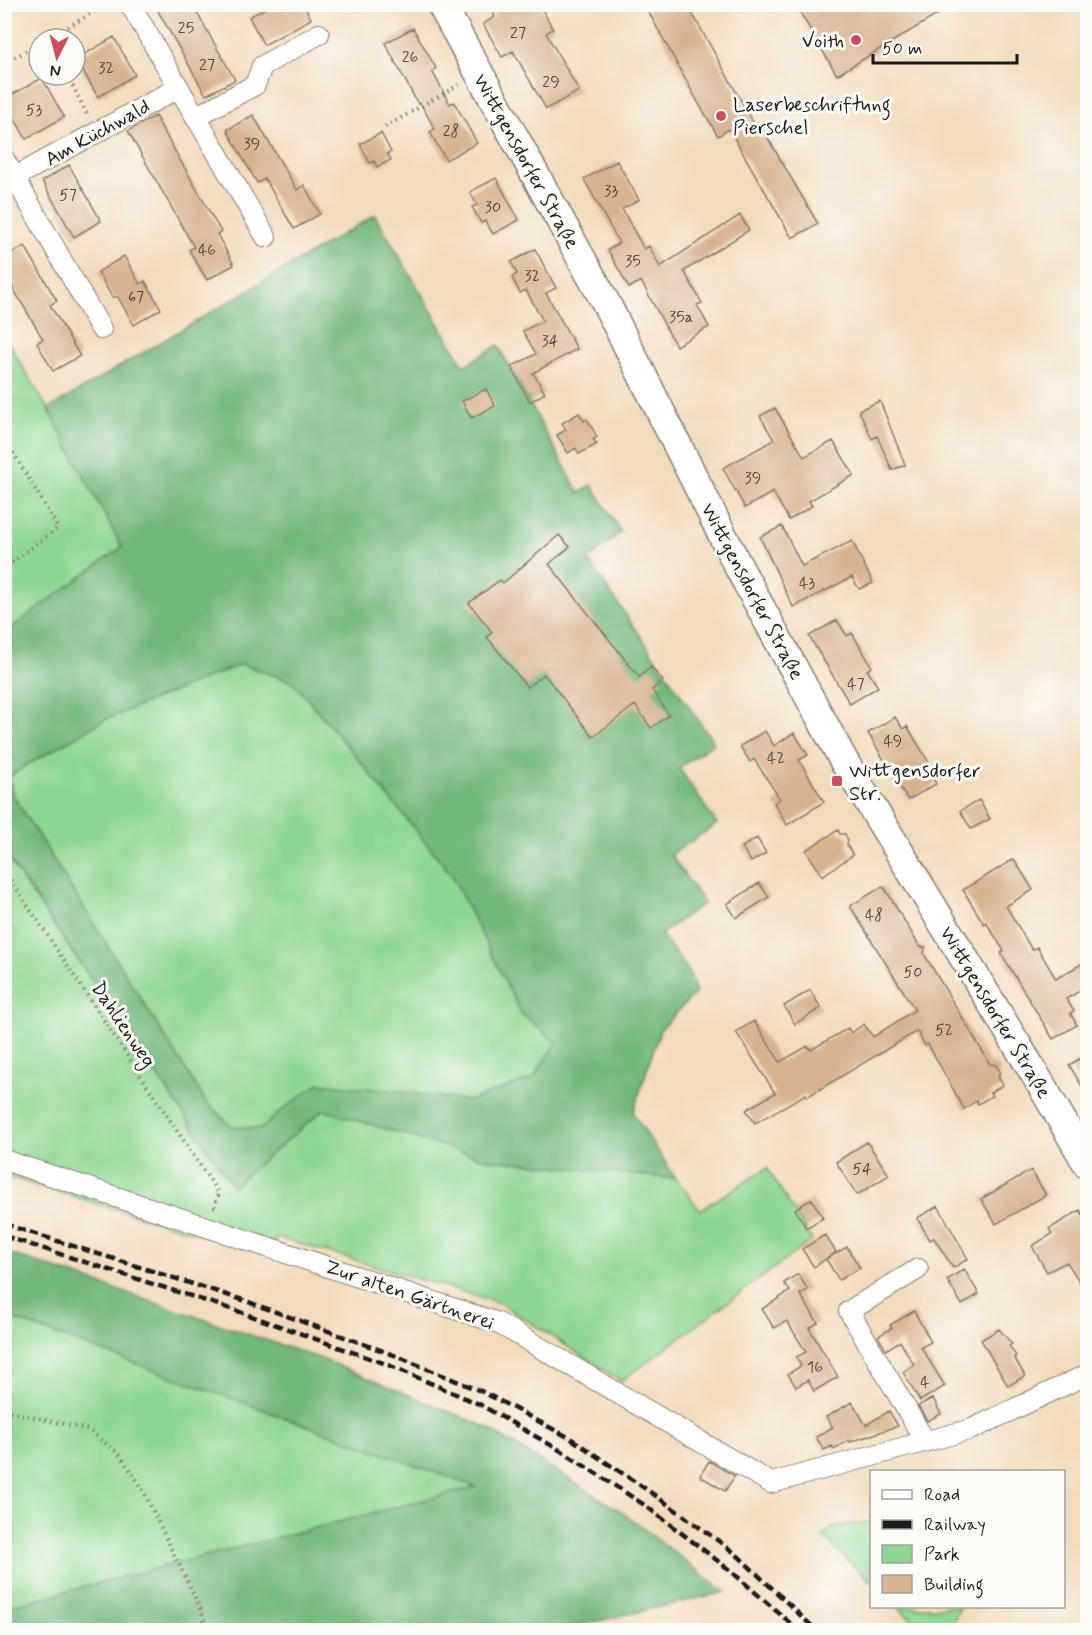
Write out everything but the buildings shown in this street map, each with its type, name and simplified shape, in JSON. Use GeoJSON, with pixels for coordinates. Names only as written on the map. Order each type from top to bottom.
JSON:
{"type":"FeatureCollection","features":[{"type":"Feature","properties":{"kind":"street"},"geometry":{"type":"LineString","coordinates":[[130,4],[266,237]]}},
{"type":"Feature","properties":{"kind":"street","name":"Wittgensdorfer Straße"},"geometry":{"type":"LineString","coordinates":[[441,4],[607,304],[737,564],[845,763],[1088,1165]]}},
{"type":"Feature","properties":{"kind":"street"},"geometry":{"type":"LineString","coordinates":[[195,117],[255,85],[262,66],[319,34]]}},
{"type":"Feature","properties":{"kind":"street","name":"Am Küchwald"},"geometry":{"type":"LineString","coordinates":[[15,177],[178,88]]}},
{"type":"Feature","properties":{"kind":"street"},"geometry":{"type":"LineString","coordinates":[[4,159],[101,329]]}},
{"type":"Feature","properties":{"kind":"street","name":"Zur alten Gärtnerei"},"geometry":{"type":"LineString","coordinates":[[7,1161],[498,1323],[771,1483],[972,1429],[1088,1374]]}},
{"type":"Feature","properties":{"kind":"street"},"geometry":{"type":"LineString","coordinates":[[918,1269],[849,1311],[925,1441]]}},
{"type":"Feature","properties":{"kind":"path"},"geometry":{"type":"LineString","coordinates":[[69,27],[108,4]]}},
{"type":"Feature","properties":{"kind":"path"},"geometry":{"type":"LineString","coordinates":[[4,63],[27,51]]}},
{"type":"Feature","properties":{"kind":"path"},"geometry":{"type":"LineString","coordinates":[[73,87],[86,112]]}},
{"type":"Feature","properties":{"kind":"path"},"geometry":{"type":"LineString","coordinates":[[385,126],[444,93]]}},
{"type":"Feature","properties":{"kind":"path"},"geometry":{"type":"LineString","coordinates":[[4,437],[58,528],[4,568]]}},
{"type":"Feature","properties":{"kind":"path"},"geometry":{"type":"LineString","coordinates":[[4,455],[12,450]]}},
{"type":"Feature","properties":{"kind":"path","name":"Dahlienweg"},"geometry":{"type":"LineString","coordinates":[[4,870],[219,1194]]}},
{"type":"Feature","properties":{"kind":"path"},"geometry":{"type":"LineString","coordinates":[[4,1410],[88,1430],[119,1454],[141,1486],[201,1610],[208,1630]]}},
{"type":"Feature","properties":{"kind":"green space"},"geometry":{"type":"Polygon","coordinates":[[[375,215],[464,366],[498,345],[579,493],[592,485],[621,532],[588,560],[714,743],[679,768],[717,824],[671,855],[704,903],[661,934],[688,970],[696,992],[660,1030],[633,1113],[676,1179],[486,1159],[323,1110],[233,1186],[5,853],[4,633],[122,547],[48,409],[375,215]],[[241,664],[104,720],[10,776],[12,794],[206,1102],[231,1126],[261,1129],[319,1083],[469,1101],[534,1078],[556,1042],[521,1013],[451,874],[293,682],[241,664]]]}},
{"type":"Feature","properties":{"kind":"green space"},"geometry":{"type":"Polygon","coordinates":[[[4,335],[48,409],[122,547],[5,633],[4,335]]]}},
{"type":"Feature","properties":{"kind":"green space"},"geometry":{"type":"Polygon","coordinates":[[[241,664],[293,682],[451,874],[521,1013],[556,1042],[534,1078],[469,1101],[406,1092],[281,1111],[261,1129],[231,1126],[206,1102],[12,794],[10,777],[104,720],[241,664]]]}},
{"type":"Feature","properties":{"kind":"green space"},"geometry":{"type":"Polygon","coordinates":[[[4,853],[233,1186],[323,1110],[486,1159],[676,1179],[700,1210],[767,1168],[812,1240],[621,1381],[500,1303],[277,1237],[273,1256],[5,1176],[4,853]]]}},
{"type":"Feature","properties":{"kind":"green space"},"geometry":{"type":"Polygon","coordinates":[[[5,1252],[322,1359],[486,1427],[622,1512],[725,1592],[558,1630],[5,1630],[5,1607],[475,1487],[5,1316],[5,1252]]]}},
{"type":"Feature","properties":{"kind":"green space"},"geometry":{"type":"Polygon","coordinates":[[[4,1316],[477,1487],[5,1607],[4,1316]]]}},
{"type":"Feature","properties":{"kind":"green space"},"geometry":{"type":"Polygon","coordinates":[[[870,1522],[870,1581],[823,1537],[835,1526],[870,1522]]]}},
{"type":"Feature","properties":{"kind":"green space"},"geometry":{"type":"Polygon","coordinates":[[[899,1608],[960,1608],[949,1630],[924,1630],[899,1608]]]}},
{"type":"Feature","properties":{"kind":"railway"},"geometry":{"type":"LineString","coordinates":[[4,1224],[243,1300],[394,1355],[483,1392],[570,1438],[659,1498],[735,1553],[816,1630]]}},
{"type":"Feature","properties":{"kind":"railway"},"geometry":{"type":"LineString","coordinates":[[4,1236],[240,1312],[386,1364],[479,1404],[563,1452],[646,1506],[731,1571],[798,1630]]}},
{"type":"Feature","properties":{"kind":"place","name":"Voith"},"geometry":{"type":"Point","coordinates":[856,40]}},
{"type":"Feature","properties":{"kind":"place","name":"Laserbeschriftung Pierschel"},"geometry":{"type":"Point","coordinates":[721,116]}},
{"type":"Feature","properties":{"kind":"place","name":"Wittgensdorfer Str."},"geometry":{"type":"Point","coordinates":[837,781]}}]}
